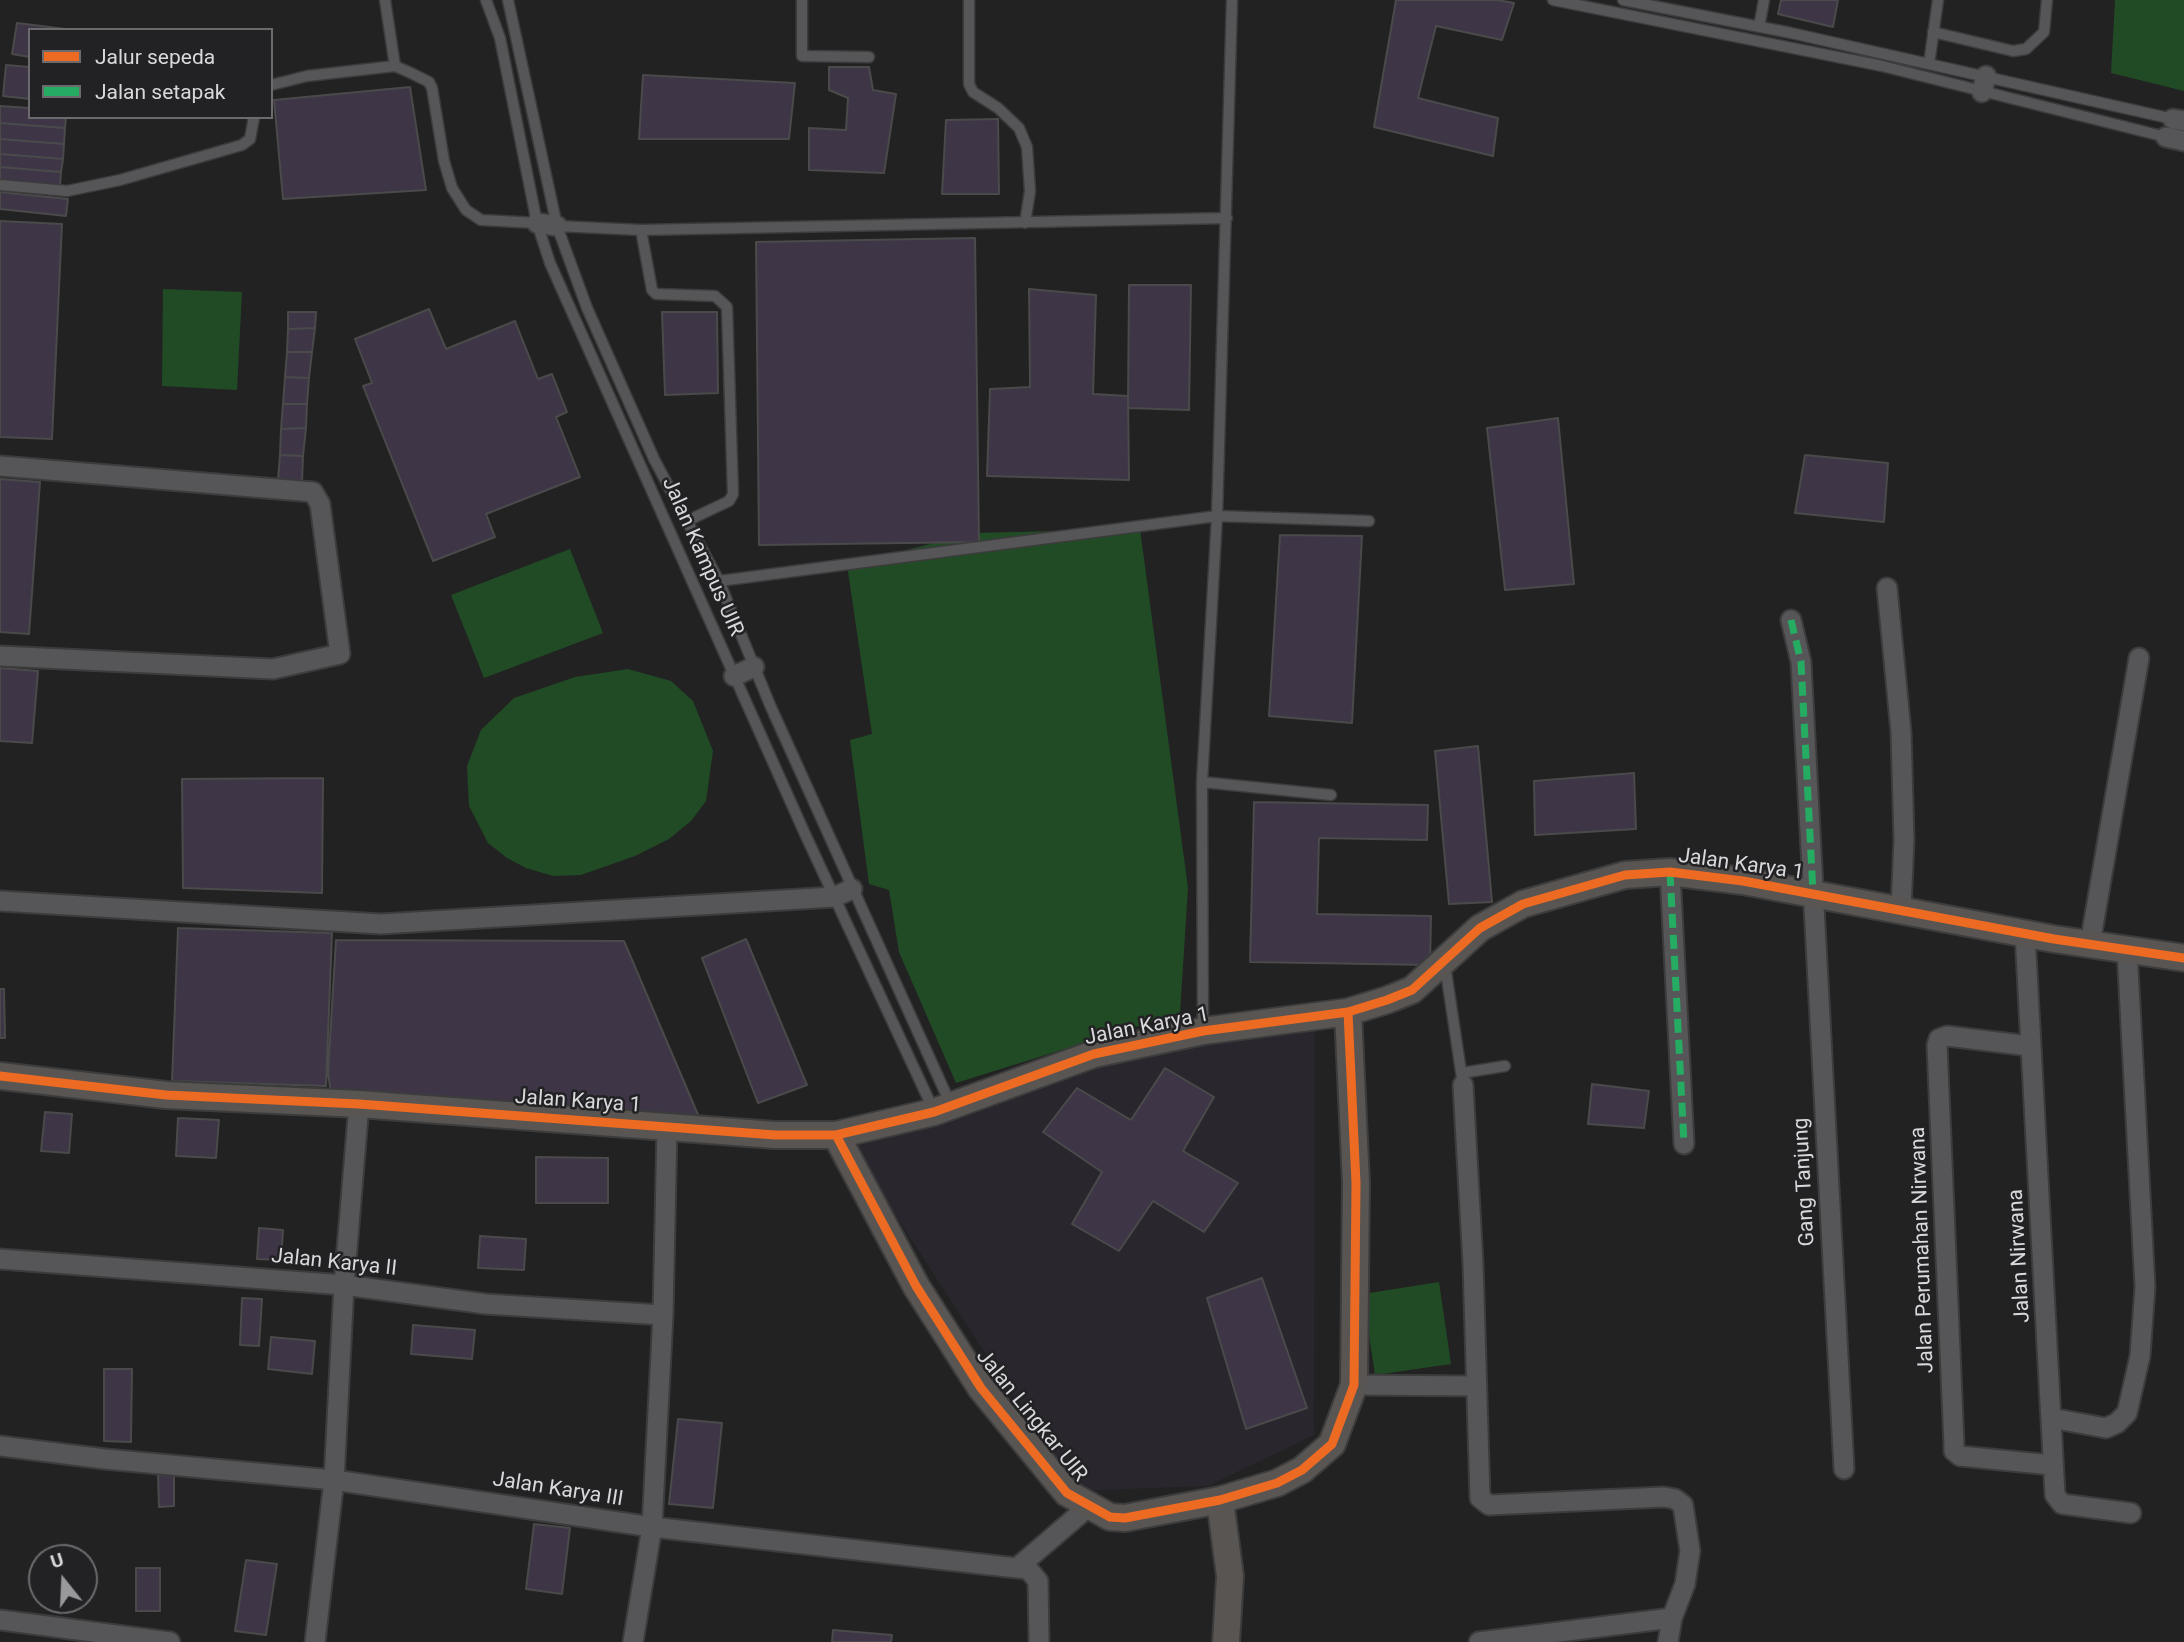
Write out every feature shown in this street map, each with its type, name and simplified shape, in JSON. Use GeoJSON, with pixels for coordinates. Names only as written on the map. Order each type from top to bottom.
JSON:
{"type":"FeatureCollection","features":[{"type":"Feature","properties":{"kind":"street"},"geometry":{"type":"LineString","coordinates":[[0,466],[313,492],[320,504],[340,654],[272,669],[0,656]]}},
{"type":"Feature","properties":{"kind":"street"},"geometry":{"type":"LineString","coordinates":[[1887,589],[1901,732],[1904,840],[1901,909]]}},
{"type":"Feature","properties":{"kind":"street","name":"Gang Tanjung"},"geometry":{"type":"LineString","coordinates":[[1791,620],[1801,662],[1844,1469]]}},
{"type":"Feature","properties":{"kind":"street"},"geometry":{"type":"LineString","coordinates":[[2090,944],[2139,658]]}},
{"type":"Feature","properties":{"kind":"street"},"geometry":{"type":"LineString","coordinates":[[734,676],[754,667]]}},
{"type":"Feature","properties":{"kind":"street"},"geometry":{"type":"LineString","coordinates":[[1670,872],[1684,1144]]}},
{"type":"Feature","properties":{"kind":"street","name":"Jalan Karya 1"},"geometry":{"type":"LineString","coordinates":[[0,1076],[166,1095],[359,1104],[775,1135],[836,1135],[942,1108],[1071,1060],[1203,1031],[1348,1012],[1412,990],[1480,928],[1522,904],[1625,875],[1670,872],[1813,893],[2025,934],[2184,958]]}},
{"type":"Feature","properties":{"kind":"street"},"geometry":{"type":"LineString","coordinates":[[0,901],[381,924],[843,893]]}},
{"type":"Feature","properties":{"kind":"street","name":"Jalan Nirwana"},"geometry":{"type":"LineString","coordinates":[[2025,934],[2055,1495],[2062,1504],[2131,1513]]}},
{"type":"Feature","properties":{"kind":"street"},"geometry":{"type":"LineString","coordinates":[[2052,1418],[2106,1428],[2117,1423],[2127,1413],[2140,1356],[2145,1287],[2127,950]]}},
{"type":"Feature","properties":{"kind":"street","name":"Jalan Lingkar UIR"},"geometry":{"type":"LineString","coordinates":[[836,1135],[916,1286],[981,1388],[1067,1493],[1110,1517],[1125,1518],[1220,1500],[1277,1482],[1302,1470],[1332,1444],[1354,1385],[1356,1183],[1348,1012]]}},
{"type":"Feature","properties":{"kind":"street","name":"Jalan Perumahan Nirwana"},"geometry":{"type":"LineString","coordinates":[[2030,1046],[1947,1036],[1939,1039],[1937,1045],[1954,1451],[1960,1456],[2052,1465]]}},
{"type":"Feature","properties":{"kind":"street"},"geometry":{"type":"LineString","coordinates":[[1463,1079],[1474,1264],[1478,1483],[1484,1503],[1664,1497],[1675,1499],[1683,1505],[1690,1551],[1685,1584],[1672,1618],[1668,1642]]}},
{"type":"Feature","properties":{"kind":"street"},"geometry":{"type":"LineString","coordinates":[[315,1642],[334,1480],[344,1285],[359,1104]]}},
{"type":"Feature","properties":{"kind":"street"},"geometry":{"type":"LineString","coordinates":[[633,1642],[652,1527],[663,1315],[667,1127]]}},
{"type":"Feature","properties":{"kind":"street","name":"Jalan Karya II"},"geometry":{"type":"LineString","coordinates":[[0,1259],[344,1285],[486,1304],[663,1315]]}},
{"type":"Feature","properties":{"kind":"street"},"geometry":{"type":"LineString","coordinates":[[1354,1385],[1476,1386]]}},
{"type":"Feature","properties":{"kind":"street","name":"Jalan Karya III"},"geometry":{"type":"LineString","coordinates":[[0,1446],[105,1459],[334,1480],[652,1527],[1017,1568]]}},
{"type":"Feature","properties":{"kind":"street"},"geometry":{"type":"LineString","coordinates":[[1220,1500],[1230,1567],[1226,1642]]}},
{"type":"Feature","properties":{"kind":"street"},"geometry":{"type":"LineString","coordinates":[[1017,1568],[1088,1507]]}},
{"type":"Feature","properties":{"kind":"street"},"geometry":{"type":"LineString","coordinates":[[1017,1568],[1028,1569],[1038,1581],[1041,1617],[1039,1642]]}},
{"type":"Feature","properties":{"kind":"street"},"geometry":{"type":"LineString","coordinates":[[1479,1642],[1672,1618]]}},
{"type":"Feature","properties":{"kind":"street"},"geometry":{"type":"LineString","coordinates":[[0,1620],[170,1642]]}},
{"type":"Feature","properties":{"kind":"lane"},"geometry":{"type":"LineString","coordinates":[[385,0],[395,66]]}},
{"type":"Feature","properties":{"kind":"lane","name":"Jalan Kampus UIR"},"geometry":{"type":"LineString","coordinates":[[486,0],[500,38],[547,224],[648,446],[719,581],[843,893],[942,1108]]}},
{"type":"Feature","properties":{"kind":"lane","name":"Jalan Kampus UIR"},"geometry":{"type":"LineString","coordinates":[[508,0],[547,224],[550,263],[734,676],[843,893],[942,1108]]}},
{"type":"Feature","properties":{"kind":"lane"},"geometry":{"type":"LineString","coordinates":[[802,0],[802,56],[869,57]]}},
{"type":"Feature","properties":{"kind":"lane"},"geometry":{"type":"LineString","coordinates":[[970,0],[969,84],[973,92],[998,108],[1020,128],[1027,147],[1030,191],[1025,223]]}},
{"type":"Feature","properties":{"kind":"lane"},"geometry":{"type":"LineString","coordinates":[[1203,1031],[1202,782],[1217,516],[1232,0]]}},
{"type":"Feature","properties":{"kind":"lane"},"geometry":{"type":"LineString","coordinates":[[1553,0],[1984,84],[2177,130]]}},
{"type":"Feature","properties":{"kind":"lane"},"geometry":{"type":"LineString","coordinates":[[1623,0],[1929,64],[1984,84],[2177,130]]}},
{"type":"Feature","properties":{"kind":"lane"},"geometry":{"type":"LineString","coordinates":[[1759,27],[1764,0]]}},
{"type":"Feature","properties":{"kind":"lane"},"geometry":{"type":"LineString","coordinates":[[1929,64],[1938,0]]}},
{"type":"Feature","properties":{"kind":"lane"},"geometry":{"type":"LineString","coordinates":[[1934,32],[2013,51],[2026,49],[2045,32],[2047,0]]}},
{"type":"Feature","properties":{"kind":"lane"},"geometry":{"type":"LineString","coordinates":[[273,84],[307,76],[395,66],[429,82],[452,188],[466,210],[481,220],[641,230],[1227,218]]}},
{"type":"Feature","properties":{"kind":"lane"},"geometry":{"type":"LineString","coordinates":[[0,185],[67,191],[120,180],[242,145],[250,139],[254,119]]}},
{"type":"Feature","properties":{"kind":"lane"},"geometry":{"type":"LineString","coordinates":[[641,230],[652,290],[656,294],[715,296],[727,307],[733,494],[729,501],[687,521]]}},
{"type":"Feature","properties":{"kind":"lane"},"geometry":{"type":"LineString","coordinates":[[719,581],[1217,516],[1368,521]]}},
{"type":"Feature","properties":{"kind":"lane"},"geometry":{"type":"LineString","coordinates":[[1202,782],[1331,795]]}},
{"type":"Feature","properties":{"kind":"lane"},"geometry":{"type":"LineString","coordinates":[[1445,961],[1463,1079],[1505,1066]]}},
{"type":"Feature","properties":{"kind":"shaded area"},"geometry":{"type":"Polygon","coordinates":[[[1315,1021],[1314,1435],[1208,1486],[1075,1491],[849,1144],[1094,1054],[1315,1021]]]}},
{"type":"Feature","properties":{"kind":"green space"},"geometry":{"type":"Polygon","coordinates":[[[2115,0],[2184,0],[2184,91],[2111,73],[2115,0]]]}},
{"type":"Feature","properties":{"kind":"green space"},"geometry":{"type":"Polygon","coordinates":[[[163,289],[242,292],[237,390],[162,386],[163,289]]]}},
{"type":"Feature","properties":{"kind":"green space"},"geometry":{"type":"Polygon","coordinates":[[[1140,529],[1188,888],[1180,1013],[956,1083],[899,952],[889,890],[869,884],[850,740],[872,734],[847,565],[974,533],[1140,529]]]}},
{"type":"Feature","properties":{"kind":"green space"},"geometry":{"type":"Polygon","coordinates":[[[570,549],[603,633],[484,678],[451,595],[570,549]]]}},
{"type":"Feature","properties":{"kind":"green space"},"geometry":{"type":"Polygon","coordinates":[[[628,669],[671,681],[693,701],[713,751],[706,801],[691,821],[669,839],[635,856],[581,875],[553,876],[526,868],[507,858],[488,843],[469,806],[467,766],[481,730],[514,698],[575,677],[628,669]]]}},
{"type":"Feature","properties":{"kind":"green space"},"geometry":{"type":"Polygon","coordinates":[[[1439,1282],[1451,1364],[1375,1375],[1363,1294],[1439,1282]]]}},
{"type":"Feature","properties":{"kind":"building"},"geometry":{"type":"Polygon","coordinates":[[[1396,0],[1498,0],[1514,3],[1502,40],[1436,26],[1418,98],[1498,118],[1493,156],[1374,127],[1396,0]]]}},
{"type":"Feature","properties":{"kind":"building"},"geometry":{"type":"Polygon","coordinates":[[[1781,0],[1838,0],[1833,27],[1778,14],[1781,0]]]}},
{"type":"Feature","properties":{"kind":"building"},"geometry":{"type":"Polygon","coordinates":[[[17,23],[57,28],[28,28],[28,57],[12,54],[17,23]]]}},
{"type":"Feature","properties":{"kind":"building"},"geometry":{"type":"Polygon","coordinates":[[[6,65],[28,67],[28,99],[3,96],[6,65]]]}},
{"type":"Feature","properties":{"kind":"building"},"geometry":{"type":"Polygon","coordinates":[[[829,67],[869,67],[873,90],[896,94],[884,173],[809,170],[809,128],[846,130],[848,98],[829,90],[829,67]]]}},
{"type":"Feature","properties":{"kind":"building"},"geometry":{"type":"Polygon","coordinates":[[[643,75],[795,83],[789,139],[639,139],[643,75]]]}},
{"type":"Feature","properties":{"kind":"building"},"geometry":{"type":"Polygon","coordinates":[[[410,87],[426,190],[283,199],[274,100],[410,87]]]}},
{"type":"Feature","properties":{"kind":"building"},"geometry":{"type":"Polygon","coordinates":[[[0,106],[28,108],[28,119],[66,119],[65,128],[0,123],[0,106]]]}},
{"type":"Feature","properties":{"kind":"building"},"geometry":{"type":"Polygon","coordinates":[[[998,119],[999,194],[942,194],[946,120],[998,119]]]}},
{"type":"Feature","properties":{"kind":"building"},"geometry":{"type":"Polygon","coordinates":[[[0,123],[65,128],[64,144],[0,139],[0,123]]]}},
{"type":"Feature","properties":{"kind":"building"},"geometry":{"type":"Polygon","coordinates":[[[0,139],[64,144],[63,159],[0,154],[0,139]]]}},
{"type":"Feature","properties":{"kind":"building"},"geometry":{"type":"Polygon","coordinates":[[[0,154],[63,159],[61,172],[0,167],[0,154]]]}},
{"type":"Feature","properties":{"kind":"building"},"geometry":{"type":"Polygon","coordinates":[[[0,167],[61,172],[60,186],[0,181],[0,167]]]}},
{"type":"Feature","properties":{"kind":"building"},"geometry":{"type":"Polygon","coordinates":[[[0,192],[68,199],[66,216],[0,209],[0,192]]]}},
{"type":"Feature","properties":{"kind":"building"},"geometry":{"type":"Polygon","coordinates":[[[0,221],[62,224],[52,439],[0,437],[0,221]]]}},
{"type":"Feature","properties":{"kind":"building"},"geometry":{"type":"Polygon","coordinates":[[[975,238],[979,542],[759,545],[756,242],[975,238]]]}},
{"type":"Feature","properties":{"kind":"building"},"geometry":{"type":"Polygon","coordinates":[[[1129,285],[1191,285],[1189,410],[1128,408],[1129,285]]]}},
{"type":"Feature","properties":{"kind":"building"},"geometry":{"type":"Polygon","coordinates":[[[1029,289],[1096,295],[1093,394],[1128,396],[1129,480],[987,476],[990,389],[1030,387],[1029,289]]]}},
{"type":"Feature","properties":{"kind":"building"},"geometry":{"type":"Polygon","coordinates":[[[429,309],[446,349],[515,321],[538,379],[552,374],[567,412],[556,417],[580,477],[486,514],[495,537],[433,561],[363,386],[372,383],[355,339],[429,309]]]}},
{"type":"Feature","properties":{"kind":"building"},"geometry":{"type":"Polygon","coordinates":[[[288,312],[316,312],[315,328],[288,329],[288,312]]]}},
{"type":"Feature","properties":{"kind":"building"},"geometry":{"type":"Polygon","coordinates":[[[662,312],[717,312],[718,393],[665,395],[662,312]]]}},
{"type":"Feature","properties":{"kind":"building"},"geometry":{"type":"Polygon","coordinates":[[[315,328],[312,352],[287,352],[288,329],[315,328]]]}},
{"type":"Feature","properties":{"kind":"building"},"geometry":{"type":"Polygon","coordinates":[[[287,352],[312,352],[309,378],[285,377],[287,352]]]}},
{"type":"Feature","properties":{"kind":"building"},"geometry":{"type":"Polygon","coordinates":[[[285,377],[309,378],[307,404],[283,404],[285,377]]]}},
{"type":"Feature","properties":{"kind":"building"},"geometry":{"type":"Polygon","coordinates":[[[283,404],[307,404],[306,428],[281,429],[283,404]]]}},
{"type":"Feature","properties":{"kind":"building"},"geometry":{"type":"Polygon","coordinates":[[[1558,418],[1574,584],[1505,590],[1487,428],[1558,418]]]}},
{"type":"Feature","properties":{"kind":"building"},"geometry":{"type":"Polygon","coordinates":[[[306,428],[303,456],[280,455],[281,429],[306,428]]]}},
{"type":"Feature","properties":{"kind":"building"},"geometry":{"type":"Polygon","coordinates":[[[280,455],[303,456],[302,482],[278,480],[280,455]]]}},
{"type":"Feature","properties":{"kind":"building"},"geometry":{"type":"Polygon","coordinates":[[[1805,455],[1888,463],[1884,522],[1795,513],[1805,455]]]}},
{"type":"Feature","properties":{"kind":"building"},"geometry":{"type":"Polygon","coordinates":[[[0,479],[40,482],[29,634],[0,632],[0,479]]]}},
{"type":"Feature","properties":{"kind":"building"},"geometry":{"type":"Polygon","coordinates":[[[1280,535],[1362,536],[1352,723],[1269,716],[1280,535]]]}},
{"type":"Feature","properties":{"kind":"building"},"geometry":{"type":"Polygon","coordinates":[[[0,668],[38,671],[32,743],[0,741],[0,668]]]}},
{"type":"Feature","properties":{"kind":"building"},"geometry":{"type":"Polygon","coordinates":[[[1478,746],[1492,902],[1449,904],[1435,751],[1478,746]]]}},
{"type":"Feature","properties":{"kind":"building"},"geometry":{"type":"Polygon","coordinates":[[[1634,773],[1636,829],[1535,835],[1534,781],[1634,773]]]}},
{"type":"Feature","properties":{"kind":"building"},"geometry":{"type":"Polygon","coordinates":[[[323,778],[322,893],[183,888],[182,779],[323,778]]]}},
{"type":"Feature","properties":{"kind":"building"},"geometry":{"type":"Polygon","coordinates":[[[1254,802],[1428,805],[1427,840],[1319,838],[1317,914],[1431,916],[1430,965],[1250,962],[1254,802]]]}},
{"type":"Feature","properties":{"kind":"building"},"geometry":{"type":"Polygon","coordinates":[[[178,928],[332,933],[326,1086],[172,1081],[178,928]]]}},
{"type":"Feature","properties":{"kind":"building"},"geometry":{"type":"Polygon","coordinates":[[[746,939],[807,1085],[758,1103],[702,958],[746,939]]]}},
{"type":"Feature","properties":{"kind":"building"},"geometry":{"type":"Polygon","coordinates":[[[336,940],[624,941],[702,1124],[331,1093],[328,1073],[336,940]]]}},
{"type":"Feature","properties":{"kind":"building"},"geometry":{"type":"Polygon","coordinates":[[[0,989],[4,989],[5,1038],[0,1038],[0,989]]]}},
{"type":"Feature","properties":{"kind":"building"},"geometry":{"type":"Polygon","coordinates":[[[1165,1068],[1214,1097],[1183,1151],[1238,1183],[1204,1232],[1153,1201],[1119,1251],[1072,1224],[1102,1172],[1043,1132],[1077,1088],[1131,1120],[1165,1068]]]}},
{"type":"Feature","properties":{"kind":"building"},"geometry":{"type":"Polygon","coordinates":[[[1592,1084],[1649,1091],[1644,1128],[1588,1124],[1592,1084]]]}},
{"type":"Feature","properties":{"kind":"building"},"geometry":{"type":"Polygon","coordinates":[[[45,1112],[72,1114],[69,1153],[41,1151],[45,1112]]]}},
{"type":"Feature","properties":{"kind":"building"},"geometry":{"type":"Polygon","coordinates":[[[178,1118],[219,1120],[216,1158],[176,1156],[178,1118]]]}},
{"type":"Feature","properties":{"kind":"building"},"geometry":{"type":"Polygon","coordinates":[[[536,1157],[608,1158],[608,1203],[536,1203],[536,1157]]]}},
{"type":"Feature","properties":{"kind":"building"},"geometry":{"type":"Polygon","coordinates":[[[259,1228],[283,1230],[281,1260],[257,1259],[259,1228]]]}},
{"type":"Feature","properties":{"kind":"building"},"geometry":{"type":"Polygon","coordinates":[[[480,1236],[526,1239],[524,1270],[478,1268],[480,1236]]]}},
{"type":"Feature","properties":{"kind":"building"},"geometry":{"type":"Polygon","coordinates":[[[1262,1278],[1307,1408],[1246,1429],[1207,1298],[1262,1278]]]}},
{"type":"Feature","properties":{"kind":"building"},"geometry":{"type":"Polygon","coordinates":[[[242,1298],[262,1299],[259,1346],[240,1345],[242,1298]]]}},
{"type":"Feature","properties":{"kind":"building"},"geometry":{"type":"Polygon","coordinates":[[[413,1325],[475,1330],[472,1359],[411,1354],[413,1325]]]}},
{"type":"Feature","properties":{"kind":"building"},"geometry":{"type":"Polygon","coordinates":[[[271,1337],[315,1341],[312,1374],[268,1369],[271,1337]]]}},
{"type":"Feature","properties":{"kind":"building"},"geometry":{"type":"Polygon","coordinates":[[[104,1369],[132,1369],[131,1442],[104,1441],[104,1369]]]}},
{"type":"Feature","properties":{"kind":"building"},"geometry":{"type":"Polygon","coordinates":[[[678,1419],[722,1423],[713,1508],[669,1504],[678,1419]]]}},
{"type":"Feature","properties":{"kind":"building"},"geometry":{"type":"Polygon","coordinates":[[[174,1474],[174,1506],[159,1507],[158,1475],[174,1474]]]}},
{"type":"Feature","properties":{"kind":"building"},"geometry":{"type":"Polygon","coordinates":[[[534,1524],[570,1528],[562,1594],[526,1589],[534,1524]]]}},
{"type":"Feature","properties":{"kind":"building"},"geometry":{"type":"Polygon","coordinates":[[[246,1560],[277,1564],[266,1635],[235,1631],[246,1560]]]}},
{"type":"Feature","properties":{"kind":"building"},"geometry":{"type":"Polygon","coordinates":[[[136,1568],[160,1568],[160,1611],[136,1611],[136,1568]]]}},
{"type":"Feature","properties":{"kind":"building"},"geometry":{"type":"Polygon","coordinates":[[[833,1630],[892,1635],[891,1642],[832,1642],[833,1630]]]}},
{"type":"Feature","properties":{"kind":"marked path"},"geometry":{"type":"LineString","coordinates":[[1791,620],[1801,662],[1813,893]]}},
{"type":"Feature","properties":{"kind":"marked path"},"geometry":{"type":"LineString","coordinates":[[1670,872],[1684,1144]]}},
{"type":"Feature","properties":{"kind":"cycle path"},"geometry":{"type":"LineString","coordinates":[[0,1076],[166,1095],[359,1104],[775,1135],[836,1135],[934,1112],[1094,1054],[1203,1031],[1348,1012],[1387,1000],[1412,990],[1480,928],[1523,904],[1625,875],[1670,872],[1743,881],[2054,939],[2184,958]]}},
{"type":"Feature","properties":{"kind":"cycle path"},"geometry":{"type":"LineString","coordinates":[[836,1135],[916,1286],[981,1388],[1067,1493],[1110,1517],[1125,1518],[1220,1500],[1277,1483],[1302,1470],[1332,1444],[1354,1385],[1356,1183],[1348,1012]]}}]}
